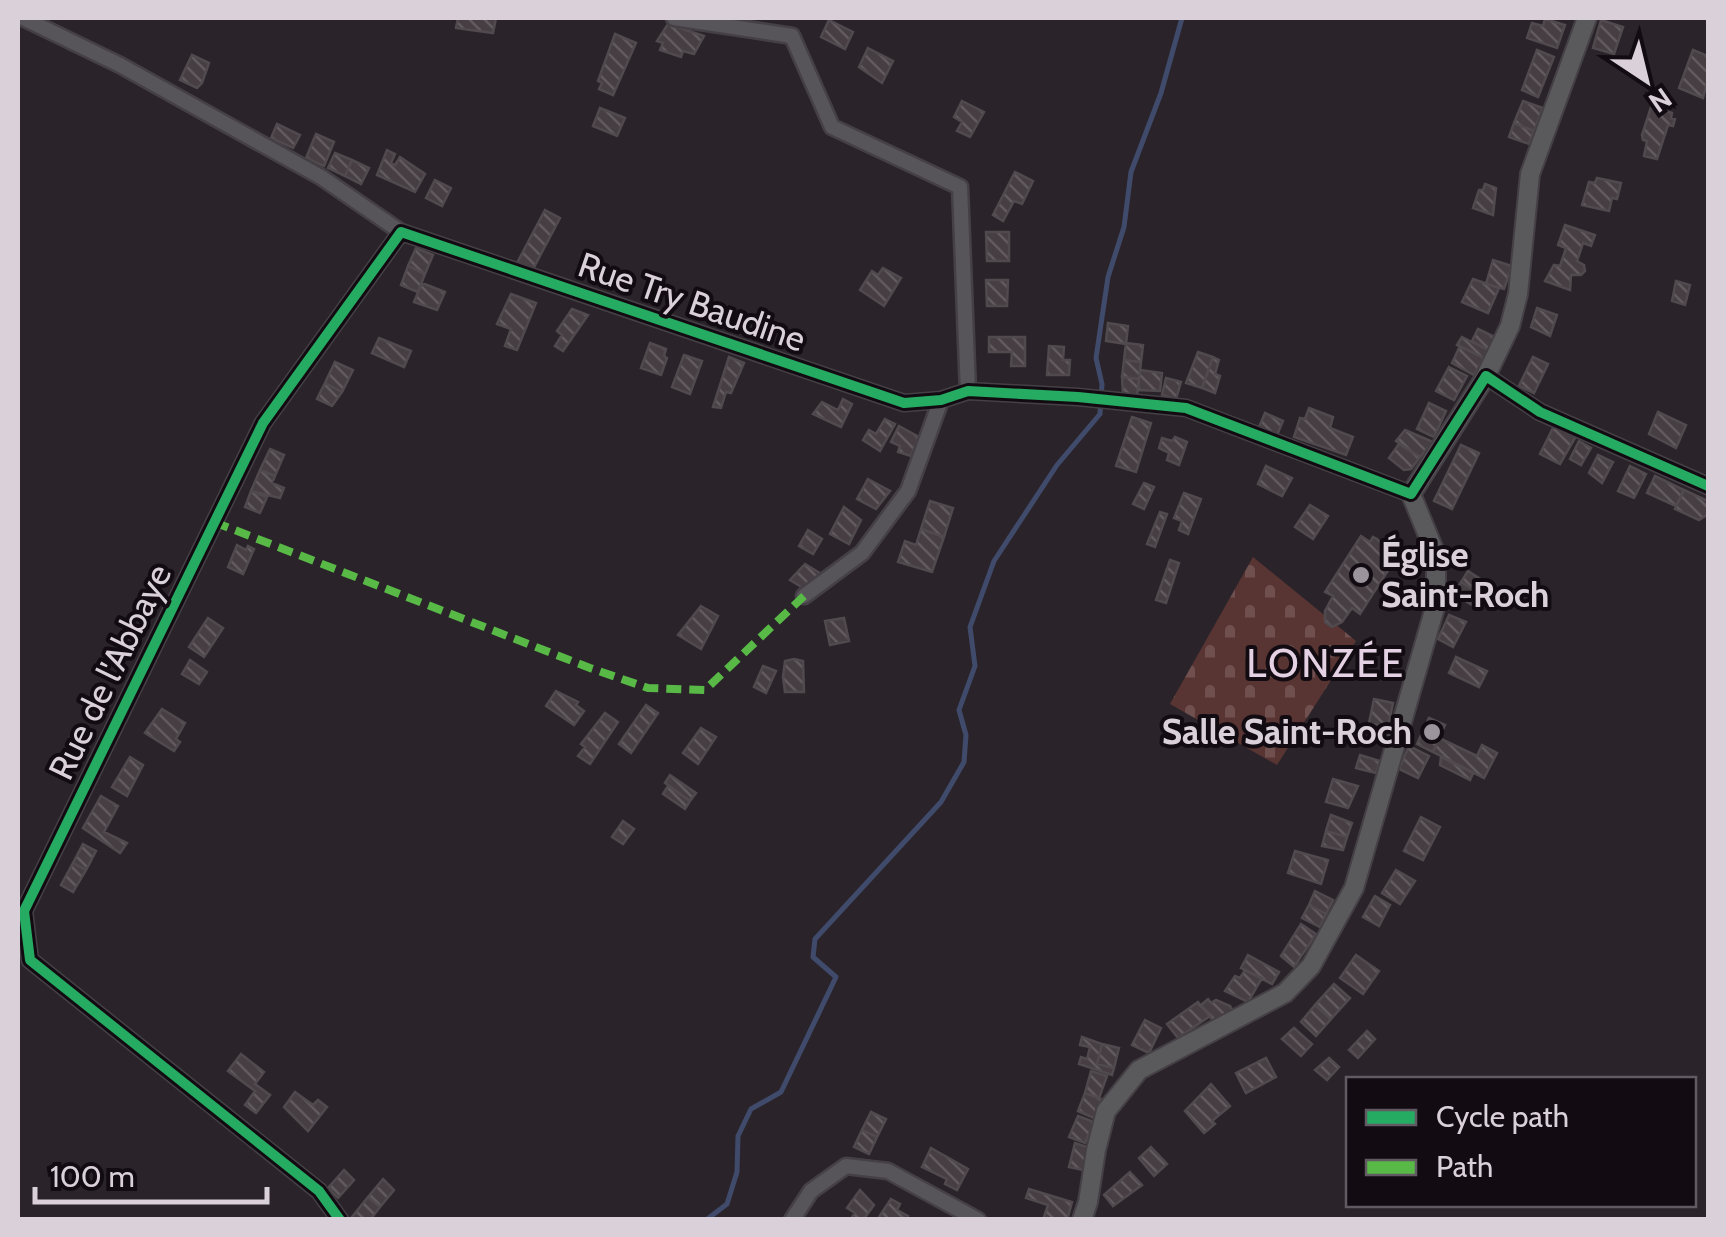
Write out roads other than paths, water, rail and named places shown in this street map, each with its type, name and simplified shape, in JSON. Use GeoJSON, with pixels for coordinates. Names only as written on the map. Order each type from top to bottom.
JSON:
{"type":"FeatureCollection","features":[{"type":"Feature","properties":{"kind":"street","name":"Rue Try Baudine"},"geometry":{"type":"LineString","coordinates":[[23,18],[120,66],[321,177],[401,232],[904,403],[942,400],[968,392],[1186,408],[1411,494]]}},
{"type":"Feature","properties":{"kind":"street"},"geometry":{"type":"LineString","coordinates":[[674,18],[792,36],[832,127],[960,187],[968,392]]}},
{"type":"Feature","properties":{"kind":"street"},"geometry":{"type":"LineString","coordinates":[[1082,1220],[1106,1111],[1138,1070],[1285,993],[1311,966],[1354,888],[1436,604],[1436,555],[1411,494],[1486,376],[1510,326],[1518,294],[1530,174],[1588,18]]}},
{"type":"Feature","properties":{"kind":"street","name":"Rue de l'Abbaye"},"geometry":{"type":"LineString","coordinates":[[340,1220],[320,1190],[30,960],[24,911],[263,423],[401,232]]}},
{"type":"Feature","properties":{"kind":"street"},"geometry":{"type":"LineString","coordinates":[[1486,376],[1540,412],[1708,486]]}},
{"type":"Feature","properties":{"kind":"street"},"geometry":{"type":"LineString","coordinates":[[804,596],[862,552],[908,492],[942,400]]}},
{"type":"Feature","properties":{"kind":"street"},"geometry":{"type":"LineString","coordinates":[[792,1220],[811,1190],[846,1166],[888,1171],[978,1220]]}},
{"type":"Feature","properties":{"kind":"waterway"},"geometry":{"type":"LineString","coordinates":[[706,1220],[727,1204],[737,1172],[738,1136],[751,1109],[781,1092],[836,977],[813,957],[815,939],[941,802],[964,762],[966,735],[959,710],[975,666],[970,627],[994,561],[1057,465],[1100,414],[1102,384],[1096,358],[1108,277],[1124,227],[1131,172],[1161,93],[1182,18]]}},
{"type":"Feature","properties":{"kind":"place","name":"Église Saint-Roch"},"geometry":{"type":"Point","coordinates":[1361,575]}},
{"type":"Feature","properties":{"kind":"place","name":"Salle Saint-Roch"},"geometry":{"type":"Point","coordinates":[1432,732]}},
{"type":"Feature","properties":{"kind":"district","name":"LONZÉE"},"geometry":{"type":"Point","coordinates":[1326,663]}}]}
